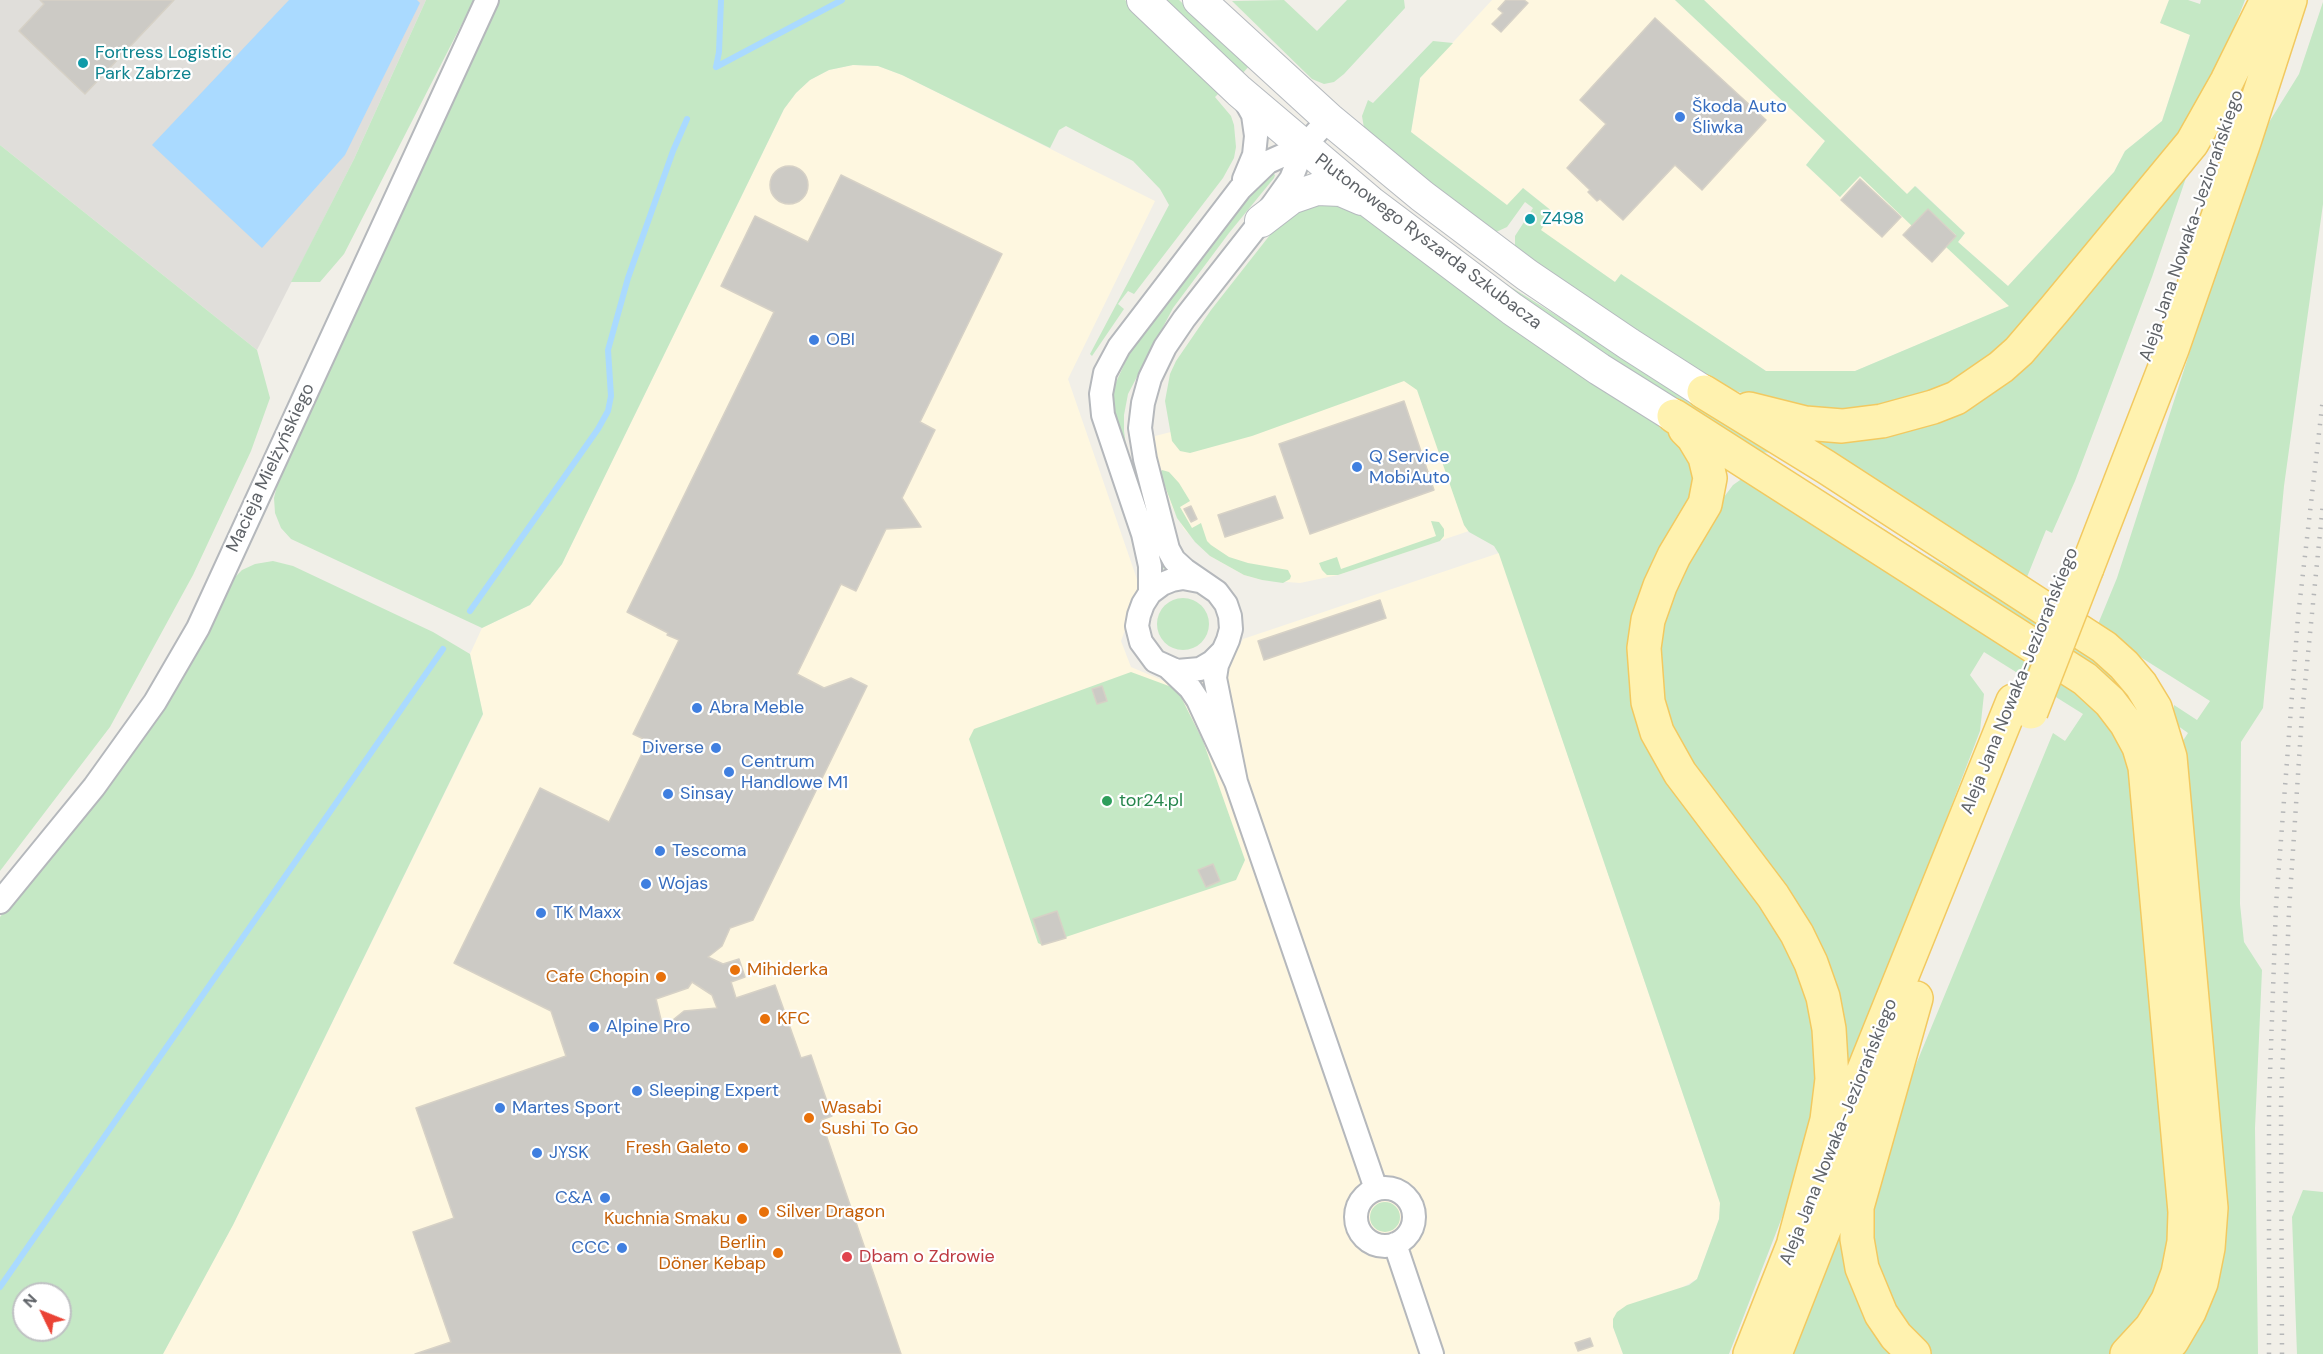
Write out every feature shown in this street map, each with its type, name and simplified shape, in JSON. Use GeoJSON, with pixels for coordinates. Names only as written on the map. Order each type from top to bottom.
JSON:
{"type":"FeatureCollection","features":[{"type":"Feature","properties":{"kind":"main road"},"geometry":{"type":"LineString","coordinates":[[1704,392],[1756,411],[1805,423],[1842,426],[1882,421],[1933,407],[1956,398],[1979,384],[2019,351],[2192,143],[2228,81],[2268,0]]}},
{"type":"Feature","properties":{"kind":"main road","name":"Aleja Jana Nowaka-Jeziorańskiego"},"geometry":{"type":"LineString","coordinates":[[2078,562],[2268,0]]}},
{"type":"Feature","properties":{"kind":"main road","name":"Aleja Jana Nowaka-Jeziorańskiego"},"geometry":{"type":"LineString","coordinates":[[1775,1354],[1916,998],[2022,706],[2078,562],[2172,349],[2244,142],[2290,0]]}},
{"type":"Feature","properties":{"kind":"main road"},"geometry":{"type":"LineString","coordinates":[[1704,392],[1826,467],[2104,647],[2141,685],[2158,716],[2170,757],[2211,1208],[2208,1248],[2201,1283],[2189,1312],[2172,1341],[2160,1354]]}},
{"type":"Feature","properties":{"kind":"main road"},"geometry":{"type":"LineString","coordinates":[[1674,416],[2085,679],[2110,702],[2126,723],[2139,747],[2146,779],[2185,1212],[2184,1242],[2178,1273],[2169,1300],[2151,1328],[2127,1354]]}},
{"type":"Feature","properties":{"kind":"main road"},"geometry":{"type":"LineString","coordinates":[[1674,416],[1693,437],[1706,457],[1710,478],[1705,504]]}},
{"type":"Feature","properties":{"kind":"main road"},"geometry":{"type":"LineString","coordinates":[[1794,1242],[1829,1110],[1832,1079],[1829,1029],[1823,997],[1811,963],[1797,934],[1773,896],[1680,773],[1657,732],[1648,702],[1644,648],[1648,620],[1674,556],[1705,504],[1729,478],[1755,468],[1793,463],[1826,467]]}},
{"type":"Feature","properties":{"kind":"main road","name":"Aleja Jana Nowaka-Jeziorańskiego"},"geometry":{"type":"LineString","coordinates":[[1750,1354],[1794,1242],[2022,706]]}},
{"type":"Feature","properties":{"kind":"main road"},"geometry":{"type":"LineString","coordinates":[[1914,1354],[1896,1336],[1881,1314],[1869,1288],[1857,1239],[1857,1207],[1916,998]]}},
{"type":"Feature","properties":{"kind":"street","name":"Macieja Mielżyńskiego"},"geometry":{"type":"LineString","coordinates":[[0,902],[94,787],[155,702],[198,628],[487,0]]}},
{"type":"Feature","properties":{"kind":"street","name":"Plutonowego Ryszarda Szkubacza"},"geometry":{"type":"LineString","coordinates":[[1143,0],[1239,91],[1370,202],[1512,309],[1674,416]]}},
{"type":"Feature","properties":{"kind":"street","name":"Plutonowego Ryszarda Szkubacza"},"geometry":{"type":"LineString","coordinates":[[1199,0],[1329,119],[1455,221],[1527,275],[1704,392]]}},
{"type":"Feature","properties":{"kind":"street"},"geometry":{"type":"LineString","coordinates":[[1239,91],[1253,115],[1256,136],[1254,155],[1240,189]]}},
{"type":"Feature","properties":{"kind":"street"},"geometry":{"type":"LineString","coordinates":[[1236,782],[1215,678],[1231,629],[1230,616],[1226,604],[1217,592],[1174,560],[1163,533],[1144,449],[1140,428],[1143,404],[1150,378],[1165,347],[1291,179],[1304,146],[1329,119]]}},
{"type":"Feature","properties":{"kind":"street"},"geometry":{"type":"LineString","coordinates":[[1150,593],[1150,566],[1143,534],[1103,415],[1101,394],[1105,373],[1119,347],[1240,189],[1268,162],[1304,146],[1334,150],[1347,157],[1471,252],[1629,344]]}},
{"type":"Feature","properties":{"kind":"street"},"geometry":{"type":"LineString","coordinates":[[1261,221],[1291,198],[1317,189],[1341,190],[1370,202]]}},
{"type":"Feature","properties":{"kind":"street"},"geometry":{"type":"LineString","coordinates":[[1199,580],[1183,578],[1172,580],[1150,593],[1138,615],[1137,626],[1141,642],[1155,661],[1170,668],[1188,671],[1200,669],[1212,662],[1223,651]]}},
{"type":"Feature","properties":{"kind":"street"},"geometry":{"type":"LineString","coordinates":[[1170,668],[1190,688],[1198,700],[1236,782],[1376,1189]]}},
{"type":"Feature","properties":{"kind":"street"},"geometry":{"type":"LineString","coordinates":[[1385,1187],[1402,1192],[1413,1207],[1415,1216],[1409,1233],[1395,1244],[1377,1245],[1362,1234],[1357,1226],[1356,1217],[1361,1200],[1376,1189],[1385,1187]]}},
{"type":"Feature","properties":{"kind":"street"},"geometry":{"type":"LineString","coordinates":[[1395,1244],[1432,1354]]}},
{"type":"Feature","properties":{"kind":"shaded area"},"geometry":{"type":"Polygon","coordinates":[[[0,0],[426,0],[354,159],[257,350],[0,145],[0,0]]]}},
{"type":"Feature","properties":{"kind":"shaded area"},"geometry":{"type":"Polygon","coordinates":[[[1492,0],[1675,0],[1825,141],[1806,165],[1840,197],[1860,176],[1912,225],[1928,209],[1956,236],[1947,247],[2010,306],[1855,371],[1766,371],[1621,275],[1615,282],[1540,230],[1553,212],[1523,188],[1508,206],[1411,132],[1420,78],[1492,0]]]}},
{"type":"Feature","properties":{"kind":"shaded area"},"geometry":{"type":"Polygon","coordinates":[[[1704,0],[2169,0],[2161,23],[2190,34],[2162,121],[2125,151],[2114,172],[2008,286],[1958,242],[1965,233],[1916,186],[1908,195],[1704,0]]]}},
{"type":"Feature","properties":{"kind":"shaded area"},"geometry":{"type":"Polygon","coordinates":[[[853,65],[878,66],[902,75],[1155,201],[1068,379],[1140,588],[1121,641],[1131,667],[1183,689],[1225,674],[1243,639],[1499,553],[1720,1203],[1719,1219],[1697,1279],[1613,1327],[1623,1354],[163,1354],[233,1225],[483,715],[470,654],[482,628],[530,605],[562,564],[784,109],[810,80],[829,70],[853,65]]]}},
{"type":"Feature","properties":{"kind":"shaded area"},"geometry":{"type":"Polygon","coordinates":[[[1410,363],[1475,529],[1338,575],[1300,583],[1262,580],[1244,575],[1210,556],[1184,529],[1172,507],[1160,473],[1156,457],[1155,436],[1242,414],[1410,363]]]}},
{"type":"Feature","properties":{"kind":"green space"},"geometry":{"type":"Polygon","coordinates":[[[426,0],[474,0],[344,254],[320,282],[291,282],[354,159],[426,0]]]}},
{"type":"Feature","properties":{"kind":"green space"},"geometry":{"type":"Polygon","coordinates":[[[499,0],[1125,0],[1220,92],[1215,97],[1231,116],[1234,125],[1236,147],[1234,158],[1223,178],[1134,294],[1128,291],[1118,304],[1124,309],[1092,356],[1090,354],[1169,205],[1160,189],[1133,161],[1066,126],[1059,130],[1050,148],[902,75],[878,66],[853,65],[829,70],[810,80],[784,109],[562,564],[530,605],[482,628],[291,539],[281,528],[275,513],[274,498],[280,473],[499,0]]]}},
{"type":"Feature","properties":{"kind":"green space"},"geometry":{"type":"Polygon","coordinates":[[[1162,0],[1179,0],[1250,65],[1242,74],[1162,0]]]}},
{"type":"Feature","properties":{"kind":"green space"},"geometry":{"type":"Polygon","coordinates":[[[1284,0],[1317,31],[1347,0],[1404,0],[1405,8],[1344,74],[1334,82],[1324,84],[1312,79],[1232,1],[1284,0]]]}},
{"type":"Feature","properties":{"kind":"green space"},"geometry":{"type":"Polygon","coordinates":[[[1675,0],[1704,0],[1907,194],[1915,186],[1965,233],[1958,242],[2008,286],[2114,172],[2125,151],[2162,121],[2190,35],[2160,23],[2169,0],[2188,0],[2200,4],[2201,0],[2245,0],[2207,98],[2032,321],[1966,380],[1853,416],[1760,399],[1733,390],[1698,372],[1515,249],[1515,236],[1533,208],[1525,202],[1507,227],[1494,233],[1408,167],[1364,128],[1362,116],[1368,100],[1373,103],[1433,41],[1453,43],[1420,78],[1411,132],[1507,205],[1523,188],[1553,212],[1541,230],[1615,282],[1621,274],[1766,371],[1855,371],[2009,306],[1946,247],[1956,235],[1928,209],[1912,226],[1860,176],[1840,197],[1806,165],[1825,141],[1675,0]]]}},
{"type":"Feature","properties":{"kind":"green space"},"geometry":{"type":"Polygon","coordinates":[[[2323,2],[2323,204],[2284,486],[2263,708],[2241,742],[2240,904],[2244,942],[2262,970],[2255,1128],[2258,1354],[2171,1354],[2177,750],[2188,733],[2174,723],[2174,705],[2197,720],[2210,701],[2096,629],[2117,578],[2258,140],[2299,74],[2323,2]]]}},
{"type":"Feature","properties":{"kind":"green space"},"geometry":{"type":"Polygon","coordinates":[[[0,145],[257,350],[270,398],[251,451],[193,575],[110,727],[0,871],[0,145]]]}},
{"type":"Feature","properties":{"kind":"green space"},"geometry":{"type":"Polygon","coordinates":[[[2189,169],[2152,277],[2075,481],[2052,533],[2046,530],[2025,582],[1787,428],[1933,417],[2189,169]]]}},
{"type":"Feature","properties":{"kind":"green space"},"geometry":{"type":"Polygon","coordinates":[[[1273,173],[1274,178],[1173,308],[1128,394],[1124,415],[1126,446],[1167,565],[1162,570],[1111,410],[1112,391],[1129,354],[1198,260],[1262,179],[1273,173]]]}},
{"type":"Feature","properties":{"kind":"green space"},"geometry":{"type":"Polygon","coordinates":[[[1344,202],[1664,425],[1699,468],[1633,676],[1765,903],[1805,978],[1823,1080],[1786,1207],[1729,1354],[1623,1354],[1613,1327],[1613,1319],[1617,1312],[1627,1305],[1689,1285],[1697,1279],[1719,1219],[1720,1203],[1499,554],[1494,546],[1469,532],[1464,525],[1417,390],[1404,381],[1252,436],[1190,453],[1180,451],[1172,441],[1165,401],[1170,374],[1176,361],[1211,310],[1277,226],[1299,206],[1344,202]]]}},
{"type":"Feature","properties":{"kind":"green space"},"geometry":{"type":"Polygon","coordinates":[[[1489,272],[1777,453],[1757,452],[1564,329],[1489,272]]]}},
{"type":"Feature","properties":{"kind":"green space"},"geometry":{"type":"Polygon","coordinates":[[[1162,470],[1169,472],[1179,483],[1190,501],[1180,507],[1192,528],[1201,523],[1207,541],[1211,545],[1229,557],[1288,570],[1290,579],[1283,583],[1244,575],[1210,556],[1195,542],[1177,518],[1160,473],[1162,470]]]}},
{"type":"Feature","properties":{"kind":"green space"},"geometry":{"type":"Polygon","coordinates":[[[1743,478],[2096,703],[2129,750],[2176,1213],[2158,1302],[2109,1354],[1929,1354],[1875,1282],[1869,1209],[1893,1120],[2053,733],[2065,741],[2083,714],[1984,652],[1970,675],[1984,694],[1980,731],[1844,1086],[1839,1014],[1686,767],[1656,688],[1658,621],[1718,505],[1733,485],[1743,478]]]}},
{"type":"Feature","properties":{"kind":"green space"},"geometry":{"type":"Polygon","coordinates":[[[1868,519],[1923,554],[1991,591],[2091,652],[2139,699],[1864,524],[1868,519]]]}},
{"type":"Feature","properties":{"kind":"green space"},"geometry":{"type":"Polygon","coordinates":[[[1431,521],[1439,522],[1444,529],[1444,536],[1440,541],[1338,575],[1327,575],[1319,563],[1337,557],[1341,569],[1436,536],[1431,521]]]}},
{"type":"Feature","properties":{"kind":"green space"},"geometry":{"type":"Polygon","coordinates":[[[273,561],[293,566],[433,632],[470,654],[483,714],[233,1225],[163,1354],[0,1354],[0,917],[89,807],[231,581],[242,570],[255,564],[273,561]]]}},
{"type":"Feature","properties":{"kind":"green space"},"geometry":{"type":"Polygon","coordinates":[[[1183,598],[1193,600],[1201,606],[1207,614],[1209,624],[1207,634],[1201,642],[1193,648],[1183,650],[1173,648],[1165,642],[1159,634],[1157,624],[1159,614],[1165,606],[1173,600],[1183,598]]]}},
{"type":"Feature","properties":{"kind":"green space","name":"tor24.pl"},"geometry":{"type":"Polygon","coordinates":[[[1131,672],[1177,689],[1203,741],[1245,860],[1236,880],[1042,945],[1038,943],[969,739],[974,729],[1131,672]]]}},
{"type":"Feature","properties":{"kind":"green space"},"geometry":{"type":"Polygon","coordinates":[[[2303,1190],[2323,1192],[2323,1354],[2297,1354],[2292,1217],[2303,1190]]]}},
{"type":"Feature","properties":{"kind":"green space"},"geometry":{"type":"Polygon","coordinates":[[[1385,1202],[1396,1206],[1400,1217],[1396,1228],[1385,1232],[1374,1228],[1370,1217],[1374,1206],[1385,1202]]]}},
{"type":"Feature","properties":{"kind":"green space"},"geometry":{"type":"Polygon","coordinates":[[[1841,1226],[1899,1354],[1791,1354],[1841,1226]]]}},
{"type":"Feature","properties":{"kind":"water"},"geometry":{"type":"Polygon","coordinates":[[[289,0],[417,0],[420,3],[345,155],[262,248],[152,145],[289,0]]]}},
{"type":"Feature","properties":{"kind":"building","name":"Fortress Logistic Park Zabrze"},"geometry":{"type":"Polygon","coordinates":[[[40,0],[174,0],[85,94],[19,31],[44,4],[40,0]]]}},
{"type":"Feature","properties":{"kind":"building"},"geometry":{"type":"Polygon","coordinates":[[[1506,0],[1524,0],[1528,3],[1501,32],[1492,24],[1503,13],[1498,9],[1506,0]]]}},
{"type":"Feature","properties":{"kind":"building","name":"Škoda Auto Śliwka"},"geometry":{"type":"Polygon","coordinates":[[[1655,18],[1766,120],[1702,190],[1675,165],[1623,220],[1600,199],[1597,201],[1588,192],[1590,190],[1567,168],[1606,124],[1580,100],[1655,18]]]}},
{"type":"Feature","properties":{"kind":"building"},"geometry":{"type":"Polygon","coordinates":[[[789,166],[796,167],[802,172],[807,178],[807,192],[802,198],[796,203],[789,204],[782,203],[776,198],[771,192],[770,185],[771,178],[776,172],[782,167],[789,166]]]}},
{"type":"Feature","properties":{"kind":"building","name":"Centrum Handlowe M1"},"geometry":{"type":"Polygon","coordinates":[[[841,175],[1002,254],[920,422],[935,430],[902,498],[921,527],[886,529],[856,591],[841,584],[797,674],[824,688],[851,678],[867,686],[753,920],[730,928],[722,946],[708,957],[723,964],[739,959],[745,977],[731,982],[736,998],[775,985],[801,1058],[811,1055],[832,1116],[821,1120],[901,1354],[415,1354],[451,1342],[413,1232],[454,1218],[416,1108],[566,1056],[551,1011],[454,963],[540,788],[609,822],[648,741],[633,734],[679,640],[627,612],[774,312],[721,286],[755,216],[808,242],[841,175]],[[692,982],[688,988],[656,999],[663,1028],[684,1011],[717,1008],[712,995],[692,982]]]}},
{"type":"Feature","properties":{"kind":"building"},"geometry":{"type":"Polygon","coordinates":[[[1860,179],[1901,217],[1882,237],[1841,200],[1860,179]]]}},
{"type":"Feature","properties":{"kind":"building"},"geometry":{"type":"Polygon","coordinates":[[[1928,209],[1956,236],[1932,262],[1903,235],[1928,209]]]}},
{"type":"Feature","properties":{"kind":"building","name":"Q Service MobiAuto"},"geometry":{"type":"Polygon","coordinates":[[[1404,401],[1434,490],[1310,534],[1279,444],[1404,401]]]}},
{"type":"Feature","properties":{"kind":"building"},"geometry":{"type":"Polygon","coordinates":[[[1275,496],[1283,518],[1225,537],[1218,515],[1275,496]]]}},
{"type":"Feature","properties":{"kind":"building"},"geometry":{"type":"Polygon","coordinates":[[[1191,506],[1197,519],[1191,522],[1184,509],[1191,506]]]}},
{"type":"Feature","properties":{"kind":"building"},"geometry":{"type":"Polygon","coordinates":[[[1380,600],[1386,618],[1264,660],[1258,641],[1380,600]]]}},
{"type":"Feature","properties":{"kind":"building"},"geometry":{"type":"Polygon","coordinates":[[[1102,686],[1107,701],[1097,704],[1092,689],[1102,686]]]}},
{"type":"Feature","properties":{"kind":"building"},"geometry":{"type":"Polygon","coordinates":[[[1213,864],[1220,881],[1206,887],[1198,870],[1213,864]]]}},
{"type":"Feature","properties":{"kind":"building"},"geometry":{"type":"Polygon","coordinates":[[[1057,911],[1066,938],[1042,945],[1033,919],[1057,911]]]}},
{"type":"Feature","properties":{"kind":"building"},"geometry":{"type":"Polygon","coordinates":[[[1590,1338],[1593,1346],[1578,1351],[1575,1343],[1590,1338]]]}},
{"type":"Feature","properties":{"kind":"waterway"},"geometry":{"type":"LineString","coordinates":[[716,67],[719,52],[721,0]]}},
{"type":"Feature","properties":{"kind":"waterway"},"geometry":{"type":"LineString","coordinates":[[716,67],[842,0]]}},
{"type":"Feature","properties":{"kind":"waterway"},"geometry":{"type":"LineString","coordinates":[[470,611],[598,429],[608,411],[611,396],[608,350],[628,278],[673,151],[687,119]]}},
{"type":"Feature","properties":{"kind":"waterway"},"geometry":{"type":"LineString","coordinates":[[0,1287],[443,649]]}},
{"type":"Feature","properties":{"kind":"railway"},"geometry":{"type":"LineString","coordinates":[[2269,1354],[2269,1103],[2276,905],[2298,617],[2323,398]]}},
{"type":"Feature","properties":{"kind":"railway"},"geometry":{"type":"LineString","coordinates":[[2282,1354],[2281,1103],[2289,911],[2302,714],[2323,503]]}},
{"type":"Feature","properties":{"kind":"place","name":"Fortress Logistic Park Zabrze"},"geometry":{"type":"Point","coordinates":[83,63]}},
{"type":"Feature","properties":{"kind":"place","name":"Škoda Auto Śliwka"},"geometry":{"type":"Point","coordinates":[1680,117]}},
{"type":"Feature","properties":{"kind":"place","name":"Z498"},"geometry":{"type":"Point","coordinates":[1530,219]}},
{"type":"Feature","properties":{"kind":"place","name":"OBI"},"geometry":{"type":"Point","coordinates":[814,340]}},
{"type":"Feature","properties":{"kind":"place","name":"Q Service MobiAuto"},"geometry":{"type":"Point","coordinates":[1357,467]}},
{"type":"Feature","properties":{"kind":"place","name":"Abra Meble"},"geometry":{"type":"Point","coordinates":[697,708]}},
{"type":"Feature","properties":{"kind":"place","name":"Diverse"},"geometry":{"type":"Point","coordinates":[716,748]}},
{"type":"Feature","properties":{"kind":"place","name":"Centrum Handlowe M1"},"geometry":{"type":"Point","coordinates":[729,772]}},
{"type":"Feature","properties":{"kind":"place","name":"Sinsay"},"geometry":{"type":"Point","coordinates":[668,794]}},
{"type":"Feature","properties":{"kind":"place","name":"tor24.pl"},"geometry":{"type":"Point","coordinates":[1107,801]}},
{"type":"Feature","properties":{"kind":"place","name":"Tescoma"},"geometry":{"type":"Point","coordinates":[660,851]}},
{"type":"Feature","properties":{"kind":"place","name":"Wojas"},"geometry":{"type":"Point","coordinates":[646,884]}},
{"type":"Feature","properties":{"kind":"place","name":"TK Maxx"},"geometry":{"type":"Point","coordinates":[541,913]}},
{"type":"Feature","properties":{"kind":"place","name":"Mihiderka"},"geometry":{"type":"Point","coordinates":[735,970]}},
{"type":"Feature","properties":{"kind":"place","name":"Cafe Chopin"},"geometry":{"type":"Point","coordinates":[661,977]}},
{"type":"Feature","properties":{"kind":"place","name":"KFC"},"geometry":{"type":"Point","coordinates":[765,1019]}},
{"type":"Feature","properties":{"kind":"place","name":"Alpine Pro"},"geometry":{"type":"Point","coordinates":[594,1027]}},
{"type":"Feature","properties":{"kind":"place","name":"Sleeping Expert"},"geometry":{"type":"Point","coordinates":[637,1091]}},
{"type":"Feature","properties":{"kind":"place","name":"Martes Sport"},"geometry":{"type":"Point","coordinates":[500,1108]}},
{"type":"Feature","properties":{"kind":"place","name":"Wasabi Sushi To Go"},"geometry":{"type":"Point","coordinates":[809,1118]}},
{"type":"Feature","properties":{"kind":"place","name":"Fresh Galeto"},"geometry":{"type":"Point","coordinates":[743,1148]}},
{"type":"Feature","properties":{"kind":"place","name":"JYSK"},"geometry":{"type":"Point","coordinates":[537,1153]}},
{"type":"Feature","properties":{"kind":"place","name":"C&A"},"geometry":{"type":"Point","coordinates":[605,1198]}},
{"type":"Feature","properties":{"kind":"place","name":"Silver Dragon"},"geometry":{"type":"Point","coordinates":[764,1212]}},
{"type":"Feature","properties":{"kind":"place","name":"Kuchnia Smaku"},"geometry":{"type":"Point","coordinates":[742,1219]}},
{"type":"Feature","properties":{"kind":"place","name":"CCC"},"geometry":{"type":"Point","coordinates":[622,1248]}},
{"type":"Feature","properties":{"kind":"place","name":"Berlin Döner Kebap"},"geometry":{"type":"Point","coordinates":[778,1253]}},
{"type":"Feature","properties":{"kind":"place","name":"Dbam o Zdrowie"},"geometry":{"type":"Point","coordinates":[847,1257]}}]}
